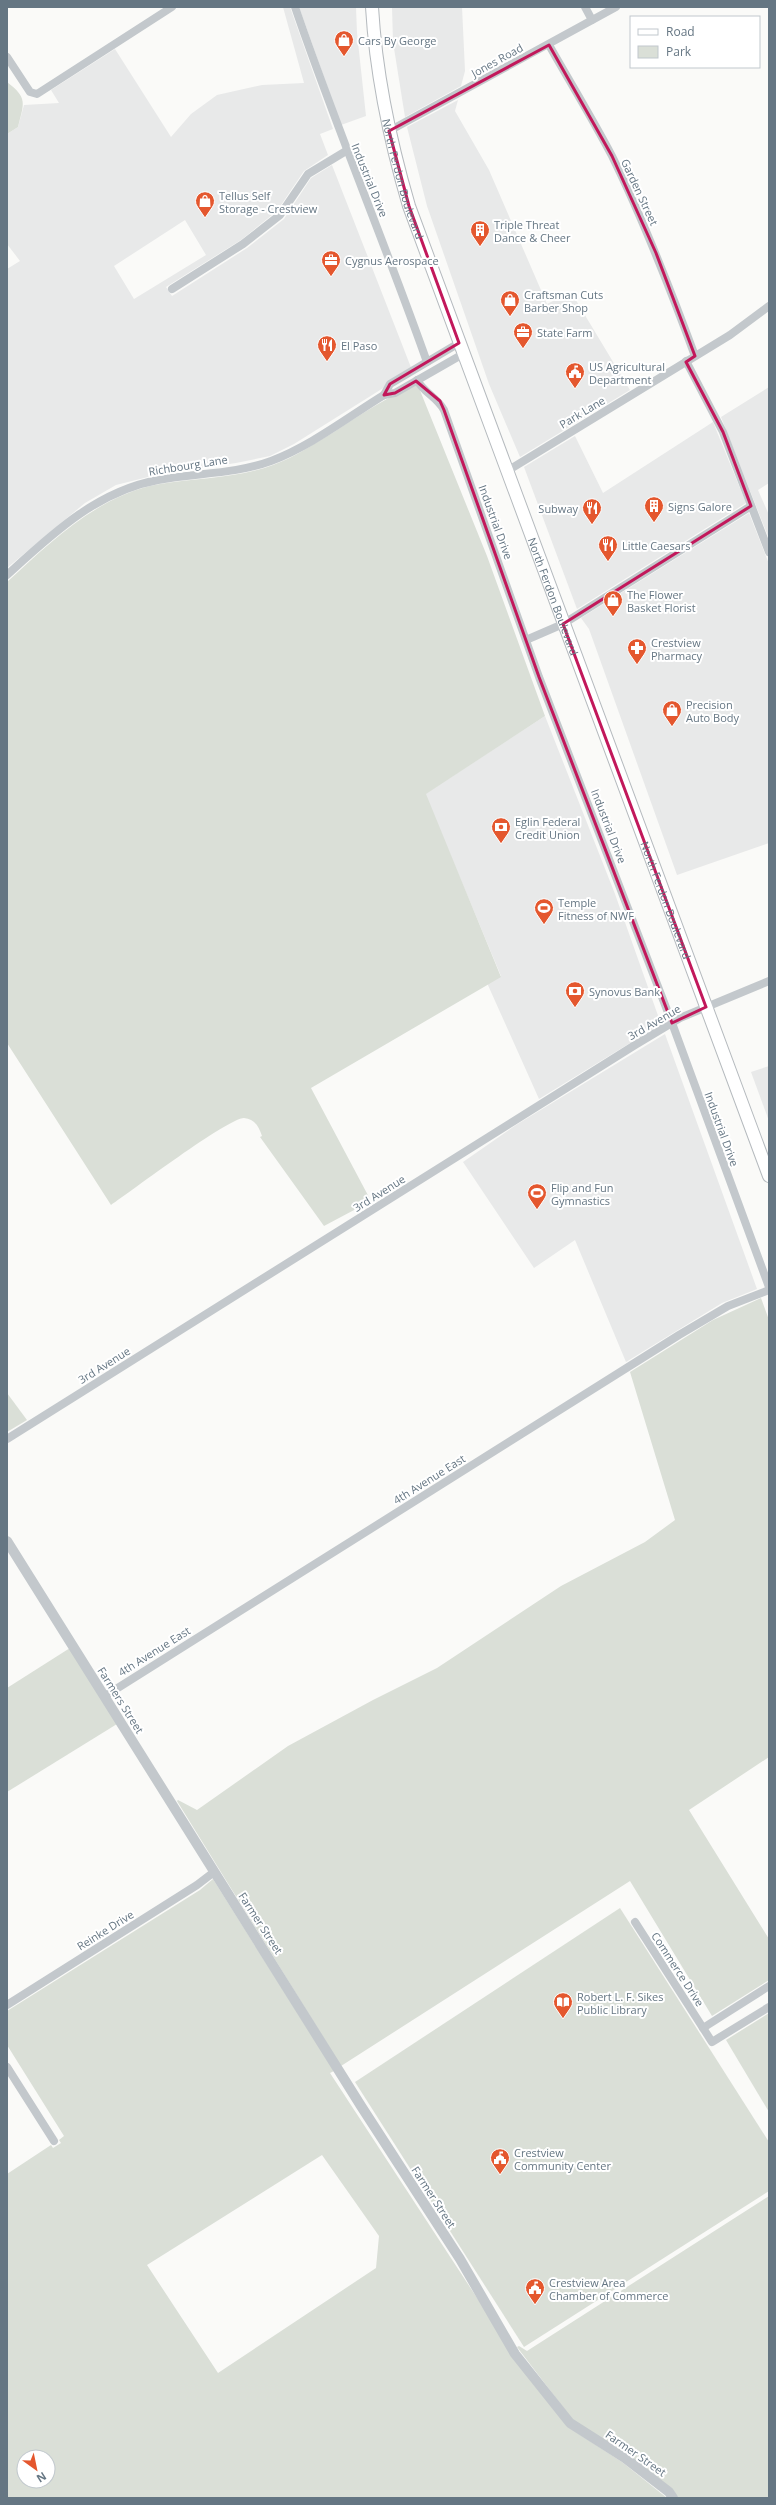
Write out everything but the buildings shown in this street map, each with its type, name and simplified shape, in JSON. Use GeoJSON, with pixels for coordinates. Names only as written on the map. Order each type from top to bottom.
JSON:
{"type":"FeatureCollection","features":[{"type":"Feature","properties":{"kind":"main road","name":"North Ferdon Boulevard"},"geometry":{"type":"LineString","coordinates":[[372,7],[378,65],[389,131],[409,206],[769,1176]]}},
{"type":"Feature","properties":{"kind":"street"},"geometry":{"type":"LineString","coordinates":[[7,57],[30,92],[37,94],[73,69],[172,7]]}},
{"type":"Feature","properties":{"kind":"street","name":"Industrial Drive"},"geometry":{"type":"LineString","coordinates":[[295,7],[346,151],[378,228],[427,362]]}},
{"type":"Feature","properties":{"kind":"street"},"geometry":{"type":"LineString","coordinates":[[585,7],[592,20]]}},
{"type":"Feature","properties":{"kind":"street","name":"Jones Road"},"geometry":{"type":"LineString","coordinates":[[389,131],[549,45],[616,7]]}},
{"type":"Feature","properties":{"kind":"street","name":"Garden Street"},"geometry":{"type":"LineString","coordinates":[[549,45],[612,156],[632,198],[656,253],[695,356]]}},
{"type":"Feature","properties":{"kind":"street"},"geometry":{"type":"LineString","coordinates":[[172,289],[244,244],[280,215],[308,174],[346,151]]}},
{"type":"Feature","properties":{"kind":"street","name":"Park Lane"},"geometry":{"type":"LineString","coordinates":[[507,471],[757,318],[769,306]]}},
{"type":"Feature","properties":{"kind":"street","name":"Richbourg Lane"},"geometry":{"type":"LineString","coordinates":[[384,395],[390,384],[427,362],[461,349]]}},
{"type":"Feature","properties":{"kind":"street","name":"Richbourg Lane"},"geometry":{"type":"LineString","coordinates":[[7,575],[88,507],[118,490],[158,480],[237,468],[272,460],[297,449],[384,395],[396,393],[461,349]]}},
{"type":"Feature","properties":{"kind":"street"},"geometry":{"type":"LineString","coordinates":[[686,361],[723,432],[769,552]]}},
{"type":"Feature","properties":{"kind":"street","name":"Industrial Drive"},"geometry":{"type":"LineString","coordinates":[[417,380],[424,390],[440,401],[444,410],[526,640],[672,1023],[769,1288]]}},
{"type":"Feature","properties":{"kind":"street"},"geometry":{"type":"LineString","coordinates":[[526,640],[563,624],[751,506]]}},
{"type":"Feature","properties":{"kind":"street","name":"3rd Avenue"},"geometry":{"type":"LineString","coordinates":[[7,1438],[672,1023],[769,981]]}},
{"type":"Feature","properties":{"kind":"street","name":"4th Avenue East"},"geometry":{"type":"LineString","coordinates":[[105,1696],[685,1331],[728,1306],[769,1288]]}},
{"type":"Feature","properties":{"kind":"street","name":"Farmers Street"},"geometry":{"type":"LineString","coordinates":[[7,1541],[214,1872]]}},
{"type":"Feature","properties":{"kind":"street","name":"Reinke Drive"},"geometry":{"type":"LineString","coordinates":[[7,2005],[197,1885],[214,1872]]}},
{"type":"Feature","properties":{"kind":"street","name":"Farmer Street"},"geometry":{"type":"LineString","coordinates":[[214,1872],[361,2106],[460,2259],[515,2354],[570,2423],[625,2458],[669,2492],[673,2498]]}},
{"type":"Feature","properties":{"kind":"street","name":"Commerce Drive"},"geometry":{"type":"LineString","coordinates":[[635,1922],[712,2042],[769,2006]]}},
{"type":"Feature","properties":{"kind":"street"},"geometry":{"type":"LineString","coordinates":[[703,2028],[769,1986]]}},
{"type":"Feature","properties":{"kind":"street"},"geometry":{"type":"LineString","coordinates":[[7,2067],[54,2141]]}},
{"type":"Feature","properties":{"kind":"highlighted area"},"geometry":{"type":"Polygon","coordinates":[[[549,45],[612,156],[656,253],[695,356],[686,362],[723,432],[751,506],[563,624],[706,1007],[672,1023],[539,677],[444,410],[440,401],[416,381],[395,393],[384,395],[390,384],[459,343],[409,206],[389,131],[549,45]]]}},
{"type":"Feature","properties":{"kind":"shaded area"},"geometry":{"type":"Polygon","coordinates":[[[283,7],[290,7],[333,129],[320,134],[328,155],[304,171],[277,211],[241,240],[166,287],[172,296],[247,248],[284,219],[311,178],[332,165],[412,370],[294,444],[270,456],[236,463],[156,475],[116,485],[85,503],[7,568],[7,269],[20,261],[7,244],[7,134],[18,127],[24,105],[59,103],[51,90],[115,49],[171,137],[191,114],[217,95],[262,85],[304,83],[283,7]],[[185,220],[114,266],[134,299],[206,255],[185,220]]]}},
{"type":"Feature","properties":{"kind":"shaded area"},"geometry":{"type":"Polygon","coordinates":[[[299,7],[356,7],[357,33],[366,116],[341,125],[299,7]]]}},
{"type":"Feature","properties":{"kind":"shaded area"},"geometry":{"type":"Polygon","coordinates":[[[392,7],[462,7],[465,71],[461,86],[405,117],[393,42],[392,7]]]}},
{"type":"Feature","properties":{"kind":"shaded area"},"geometry":{"type":"Polygon","coordinates":[[[458,100],[455,111],[489,170],[547,304],[571,292],[630,390],[520,457],[489,384],[427,206],[407,127],[458,100]]]}},
{"type":"Feature","properties":{"kind":"shaded area"},"geometry":{"type":"Polygon","coordinates":[[[769,387],[769,483],[758,490],[769,515],[769,539],[721,417],[769,387]]]}},
{"type":"Feature","properties":{"kind":"shaded area"},"geometry":{"type":"Polygon","coordinates":[[[713,422],[746,503],[577,609],[524,467],[575,436],[603,493],[713,422]]]}},
{"type":"Feature","properties":{"kind":"shaded area"},"geometry":{"type":"Polygon","coordinates":[[[749,513],[769,564],[769,843],[677,875],[589,629],[581,618],[749,513]]]}},
{"type":"Feature","properties":{"kind":"shaded area"},"geometry":{"type":"Polygon","coordinates":[[[545,716],[615,894],[661,1024],[539,1099],[487,983],[501,976],[425,794],[545,716]]]}},
{"type":"Feature","properties":{"kind":"shaded area"},"geometry":{"type":"Polygon","coordinates":[[[665,1034],[757,1289],[722,1303],[626,1362],[575,1240],[534,1268],[463,1162],[516,1125],[665,1034]]]}},
{"type":"Feature","properties":{"kind":"shaded area"},"geometry":{"type":"Polygon","coordinates":[[[769,1066],[769,1121],[751,1072],[769,1066]]]}},
{"type":"Feature","properties":{"kind":"green space"},"geometry":{"type":"Polygon","coordinates":[[[7,82],[18,92],[23,102],[23,106],[18,127],[7,134],[7,82]]]}},
{"type":"Feature","properties":{"kind":"green space"},"geometry":{"type":"Polygon","coordinates":[[[417,383],[487,556],[545,716],[426,794],[501,977],[311,1088],[371,1201],[324,1226],[260,1137],[262,1136],[256,1124],[251,1120],[244,1118],[234,1121],[200,1142],[111,1205],[7,1043],[7,582],[41,551],[77,522],[116,498],[137,490],[160,484],[246,473],[273,465],[304,450],[375,406],[417,383]]]}},
{"type":"Feature","properties":{"kind":"green space"},"geometry":{"type":"Polygon","coordinates":[[[761,1298],[769,1320],[769,1757],[689,1810],[769,1939],[769,1980],[712,2016],[630,1881],[341,2066],[177,1801],[178,1800],[197,1810],[288,1746],[373,1700],[437,1668],[561,1586],[645,1542],[675,1520],[630,1372],[713,1320],[761,1298]]]}},
{"type":"Feature","properties":{"kind":"green space"},"geometry":{"type":"Polygon","coordinates":[[[7,1393],[27,1420],[7,1432],[7,1393]]]}},
{"type":"Feature","properties":{"kind":"green space"},"geometry":{"type":"Polygon","coordinates":[[[70,1648],[117,1724],[7,1792],[7,1688],[70,1648]]]}},
{"type":"Feature","properties":{"kind":"green space"},"geometry":{"type":"Polygon","coordinates":[[[213,1879],[334,2071],[330,2073],[481,2304],[568,2427],[622,2462],[667,2498],[7,2498],[7,2174],[51,2145],[53,2148],[61,2143],[59,2140],[64,2136],[7,2045],[7,2011],[200,1890],[213,1879]],[[322,2155],[147,2265],[218,2373],[376,2268],[379,2236],[322,2155]]]}},
{"type":"Feature","properties":{"kind":"green space"},"geometry":{"type":"Polygon","coordinates":[[[620,1908],[769,2142],[769,2191],[524,2347],[355,2082],[620,1908]]]}},
{"type":"Feature","properties":{"kind":"green space"},"geometry":{"type":"Polygon","coordinates":[[[769,2013],[769,2112],[726,2040],[769,2013]]]}},
{"type":"Feature","properties":{"kind":"green space"},"geometry":{"type":"Polygon","coordinates":[[[769,2196],[769,2498],[678,2498],[673,2490],[572,2419],[517,2347],[519,2346],[527,2351],[769,2196]]]}},
{"type":"Feature","properties":{"kind":"place","name":"Cars By George"},"geometry":{"type":"Point","coordinates":[344,57]}},
{"type":"Feature","properties":{"kind":"place","name":"Tellus Self Storage - Crestview"},"geometry":{"type":"Point","coordinates":[205,218]}},
{"type":"Feature","properties":{"kind":"place","name":"Triple Threat Dance & Cheer"},"geometry":{"type":"Point","coordinates":[480,247]}},
{"type":"Feature","properties":{"kind":"place","name":"Cygnus Aerospace"},"geometry":{"type":"Point","coordinates":[331,277]}},
{"type":"Feature","properties":{"kind":"place","name":"Craftsman Cuts Barber Shop"},"geometry":{"type":"Point","coordinates":[510,317]}},
{"type":"Feature","properties":{"kind":"place","name":"State Farm"},"geometry":{"type":"Point","coordinates":[523,349]}},
{"type":"Feature","properties":{"kind":"place","name":"El Paso"},"geometry":{"type":"Point","coordinates":[327,362]}},
{"type":"Feature","properties":{"kind":"place","name":"US Agricultural Department"},"geometry":{"type":"Point","coordinates":[575,389]}},
{"type":"Feature","properties":{"kind":"place","name":"Signs Galore"},"geometry":{"type":"Point","coordinates":[654,523]}},
{"type":"Feature","properties":{"kind":"place","name":"Subway"},"geometry":{"type":"Point","coordinates":[592,525]}},
{"type":"Feature","properties":{"kind":"place","name":"Little Caesars"},"geometry":{"type":"Point","coordinates":[608,562]}},
{"type":"Feature","properties":{"kind":"place","name":"The Flower Basket Florist"},"geometry":{"type":"Point","coordinates":[613,617]}},
{"type":"Feature","properties":{"kind":"place","name":"Crestview Pharmacy"},"geometry":{"type":"Point","coordinates":[637,665]}},
{"type":"Feature","properties":{"kind":"place","name":"Precision Auto Body"},"geometry":{"type":"Point","coordinates":[672,727]}},
{"type":"Feature","properties":{"kind":"place","name":"Eglin Federal Credit Union"},"geometry":{"type":"Point","coordinates":[501,844]}},
{"type":"Feature","properties":{"kind":"place","name":"Temple Fitness of NWF"},"geometry":{"type":"Point","coordinates":[544,925]}},
{"type":"Feature","properties":{"kind":"place","name":"Synovus Bank"},"geometry":{"type":"Point","coordinates":[575,1008]}},
{"type":"Feature","properties":{"kind":"place","name":"Flip and Fun Gymnastics"},"geometry":{"type":"Point","coordinates":[537,1210]}},
{"type":"Feature","properties":{"kind":"place","name":"Robert L. F. Sikes Public Library"},"geometry":{"type":"Point","coordinates":[563,2019]}},
{"type":"Feature","properties":{"kind":"place","name":"Crestview Community Center"},"geometry":{"type":"Point","coordinates":[500,2175]}},
{"type":"Feature","properties":{"kind":"place","name":"Crestview Area Chamber of Commerce"},"geometry":{"type":"Point","coordinates":[535,2305]}}]}
